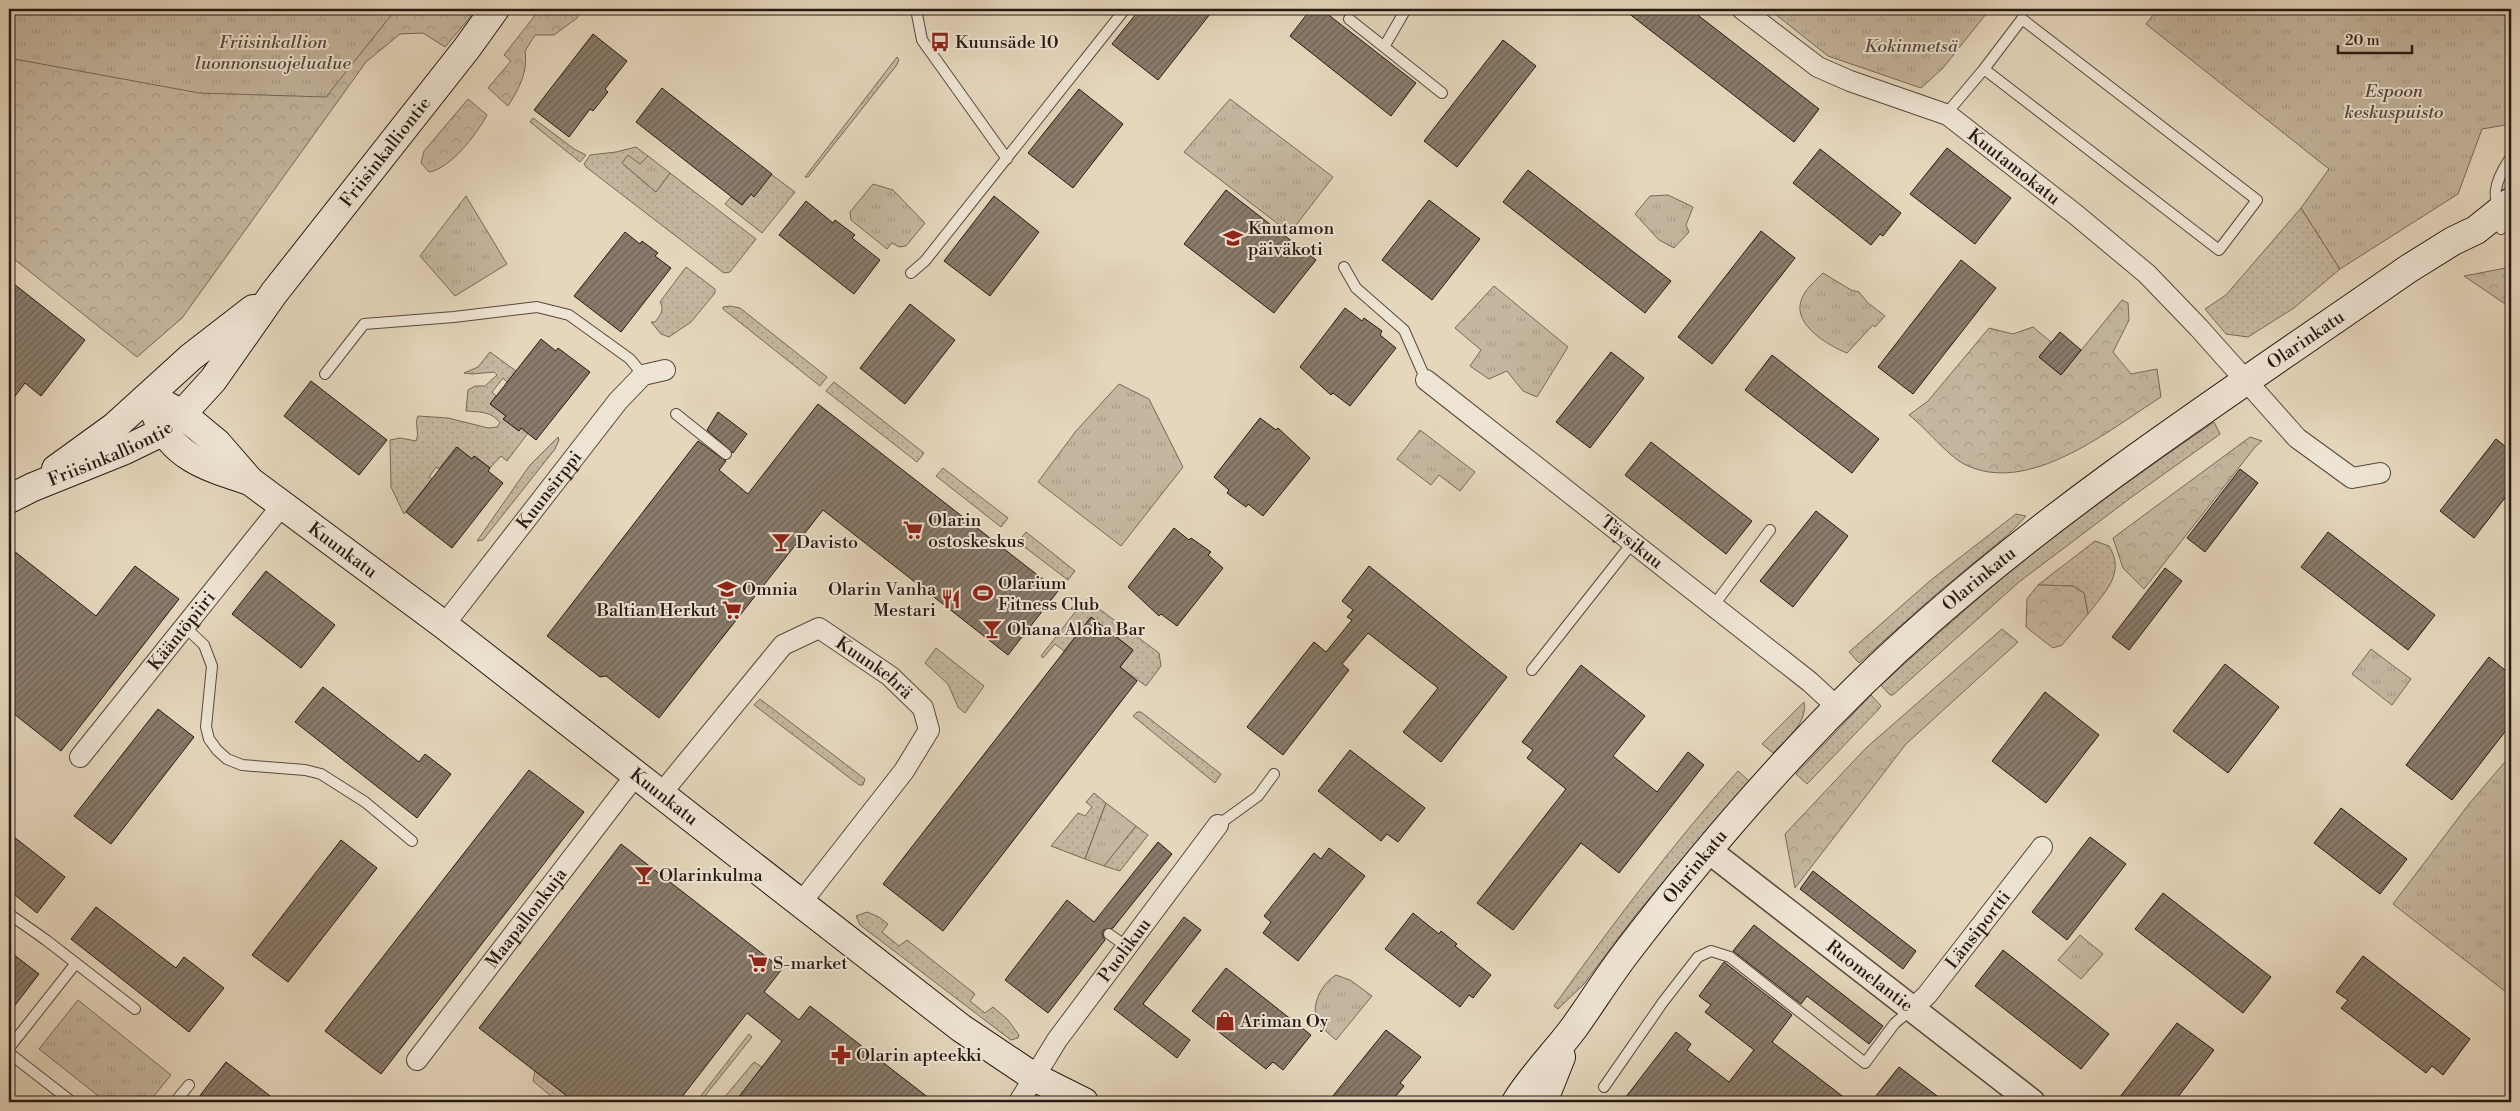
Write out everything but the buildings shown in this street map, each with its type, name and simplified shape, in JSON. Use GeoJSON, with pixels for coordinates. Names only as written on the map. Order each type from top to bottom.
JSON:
{"type":"FeatureCollection","features":[{"type":"Feature","properties":{"kind":"main road","name":"Friisinkalliontie"},"geometry":{"type":"LineString","coordinates":[[9,499],[33,487],[82,469],[172,423],[213,380],[274,293],[455,63],[495,9]]}},
{"type":"Feature","properties":{"kind":"main road","name":"Olarinkatu"},"geometry":{"type":"LineString","coordinates":[[1516,1102],[1573,1028],[1626,954],[1708,850],[1771,777],[1837,707],[1927,622],[1990,569],[2111,475],[2408,269],[2453,241],[2499,220]]}},
{"type":"Feature","properties":{"kind":"main road","name":"Friisinkalliontie"},"geometry":{"type":"LineString","coordinates":[[33,487],[114,427],[191,357],[274,293]]}},
{"type":"Feature","properties":{"kind":"main road","name":"Kuunkatu"},"geometry":{"type":"LineString","coordinates":[[149,396],[172,423],[178,448],[203,466],[250,481],[283,504],[444,625],[635,776],[961,1028],[1034,1078],[1084,1102]]}},
{"type":"Feature","properties":{"kind":"main road","name":"Olarinkatu"},"geometry":{"type":"LineString","coordinates":[[1543,1102],[1573,1028]]}},
{"type":"Feature","properties":{"kind":"street","name":"Kuutamokatu"},"geometry":{"type":"LineString","coordinates":[[1742,9],[1818,67],[1850,82],[1946,114],[2075,214],[2147,274],[2297,438],[2352,478],[2380,473]]}},
{"type":"Feature","properties":{"kind":"street"},"geometry":{"type":"LineString","coordinates":[[643,375],[665,370]]}},
{"type":"Feature","properties":{"kind":"street","name":"Kuunsirppi"},"geometry":{"type":"LineString","coordinates":[[444,625],[618,400],[643,375]]}},
{"type":"Feature","properties":{"kind":"street","name":"Täysikuu"},"geometry":{"type":"LineString","coordinates":[[1426,380],[1714,605],[1810,682],[1837,707]]}},
{"type":"Feature","properties":{"kind":"street","name":"Kääntöpiiri"},"geometry":{"type":"LineString","coordinates":[[80,757],[283,504]]}},
{"type":"Feature","properties":{"kind":"street","name":"Kuunkehrä"},"geometry":{"type":"LineString","coordinates":[[660,795],[783,645],[820,628],[890,676],[923,708],[929,730],[904,771],[800,904]]}},
{"type":"Feature","properties":{"kind":"street","name":"Maapallonkuja"},"geometry":{"type":"LineString","coordinates":[[417,1060],[635,776]]}},
{"type":"Feature","properties":{"kind":"street","name":"Puolikuu"},"geometry":{"type":"LineString","coordinates":[[1019,1102],[1057,1040],[1218,825]]}},
{"type":"Feature","properties":{"kind":"street","name":"Länsiportti"},"geometry":{"type":"LineString","coordinates":[[1913,1008],[1927,994],[2042,847]]}},
{"type":"Feature","properties":{"kind":"street","name":"Ruomelantie"},"geometry":{"type":"LineString","coordinates":[[1708,850],[2032,1102]]}},
{"type":"Feature","properties":{"kind":"lane"},"geometry":{"type":"LineString","coordinates":[[916,9],[922,40],[1007,158]]}},
{"type":"Feature","properties":{"kind":"lane"},"geometry":{"type":"LineString","coordinates":[[940,9],[968,9]]}},
{"type":"Feature","properties":{"kind":"lane"},"geometry":{"type":"LineString","coordinates":[[911,273],[925,261],[1125,9]]}},
{"type":"Feature","properties":{"kind":"lane"},"geometry":{"type":"LineString","coordinates":[[1384,47],[1406,9]]}},
{"type":"Feature","properties":{"kind":"lane"},"geometry":{"type":"LineString","coordinates":[[1348,18],[1442,93]]}},
{"type":"Feature","properties":{"kind":"lane"},"geometry":{"type":"LineString","coordinates":[[1946,114],[2022,20],[2257,200],[2219,250],[1984,69]]}},
{"type":"Feature","properties":{"kind":"lane"},"geometry":{"type":"LineString","coordinates":[[2499,220],[2494,193],[2500,173],[2509,160],[2511,160]]}},
{"type":"Feature","properties":{"kind":"lane"},"geometry":{"type":"LineString","coordinates":[[1344,267],[1356,288],[1404,330],[1426,380]]}},
{"type":"Feature","properties":{"kind":"lane"},"geometry":{"type":"LineString","coordinates":[[325,374],[364,324],[537,307],[569,315],[630,359],[643,375]]}},
{"type":"Feature","properties":{"kind":"lane"},"geometry":{"type":"LineString","coordinates":[[676,414],[726,454]]}},
{"type":"Feature","properties":{"kind":"lane"},"geometry":{"type":"LineString","coordinates":[[1714,605],[1770,530]]}},
{"type":"Feature","properties":{"kind":"lane"},"geometry":{"type":"LineString","coordinates":[[1532,670],[1633,542]]}},
{"type":"Feature","properties":{"kind":"lane"},"geometry":{"type":"LineString","coordinates":[[185,627],[204,644],[212,666],[206,728],[209,739],[217,750],[227,759],[242,765],[305,770],[321,774],[365,802],[412,840]]}},
{"type":"Feature","properties":{"kind":"lane"},"geometry":{"type":"LineString","coordinates":[[1218,825],[1258,796],[1274,774]]}},
{"type":"Feature","properties":{"kind":"lane"},"geometry":{"type":"LineString","coordinates":[[9,914],[135,1009]]}},
{"type":"Feature","properties":{"kind":"lane"},"geometry":{"type":"LineString","coordinates":[[1110,934],[1127,947]]}},
{"type":"Feature","properties":{"kind":"lane"},"geometry":{"type":"LineString","coordinates":[[1604,1087],[1663,1002],[1698,957],[1711,951],[1730,958],[1865,1063],[1895,1023],[1913,1008]]}},
{"type":"Feature","properties":{"kind":"lane"},"geometry":{"type":"LineString","coordinates":[[9,1048],[76,963]]}},
{"type":"Feature","properties":{"kind":"lane"},"geometry":{"type":"LineString","coordinates":[[9,1053],[72,1102]]}},
{"type":"Feature","properties":{"kind":"lane"},"geometry":{"type":"LineString","coordinates":[[175,1102],[189,1085]]}},
{"type":"Feature","properties":{"kind":"green space"},"geometry":{"type":"Polygon","coordinates":[[[9,9],[477,9],[445,47],[423,33],[400,34],[366,62],[182,318],[137,357],[9,255],[9,9]]]}},
{"type":"Feature","properties":{"kind":"green space","name":"Friisinkallion luonnonsuojelualue"},"geometry":{"type":"Polygon","coordinates":[[[9,9],[396,9],[326,97],[199,93],[9,58],[9,9]]]}},
{"type":"Feature","properties":{"kind":"green space"},"geometry":{"type":"Polygon","coordinates":[[[540,9],[583,9],[577,18],[554,35],[535,35],[525,51],[524,73],[508,106],[488,88],[511,61],[504,55],[540,9]]]}},
{"type":"Feature","properties":{"kind":"green space","name":"Kokinmetsä"},"geometry":{"type":"Polygon","coordinates":[[[1769,9],[1990,9],[1943,68],[1921,88],[1828,56],[1769,9]]]}},
{"type":"Feature","properties":{"kind":"green space","name":"Espoon keskuspuisto"},"geometry":{"type":"Polygon","coordinates":[[[2158,9],[2511,9],[2511,124],[2482,129],[2458,194],[2340,269],[2301,208],[2329,169],[2146,24],[2158,9]]]}},
{"type":"Feature","properties":{"kind":"green space"},"geometry":{"type":"Polygon","coordinates":[[[897,57],[899,60],[896,66],[808,177],[805,177],[897,57]]]}},
{"type":"Feature","properties":{"kind":"green space"},"geometry":{"type":"Polygon","coordinates":[[[468,99],[487,115],[477,132],[454,158],[429,172],[421,163],[424,151],[468,99]]]}},
{"type":"Feature","properties":{"kind":"green space"},"geometry":{"type":"Polygon","coordinates":[[[1230,99],[1333,177],[1290,233],[1184,152],[1230,99]]]}},
{"type":"Feature","properties":{"kind":"green space"},"geometry":{"type":"Polygon","coordinates":[[[533,118],[574,149],[586,155],[580,162],[530,122],[533,118]]]}},
{"type":"Feature","properties":{"kind":"green space"},"geometry":{"type":"Polygon","coordinates":[[[636,147],[648,156],[642,163],[638,164],[628,156],[622,163],[656,192],[670,173],[756,239],[730,272],[724,273],[584,164],[590,155],[636,147]]]}},
{"type":"Feature","properties":{"kind":"green space"},"geometry":{"type":"Polygon","coordinates":[[[628,155],[640,164],[648,156],[670,173],[656,192],[622,163],[628,155]]]}},
{"type":"Feature","properties":{"kind":"green space"},"geometry":{"type":"Polygon","coordinates":[[[768,172],[795,192],[762,233],[725,204],[731,197],[742,205],[751,194],[754,196],[768,172]]]}},
{"type":"Feature","properties":{"kind":"green space"},"geometry":{"type":"Polygon","coordinates":[[[873,184],[893,190],[925,223],[906,246],[899,247],[892,243],[887,249],[851,220],[850,212],[873,184]]]}},
{"type":"Feature","properties":{"kind":"green space"},"geometry":{"type":"Polygon","coordinates":[[[1668,195],[1693,207],[1686,225],[1689,232],[1674,248],[1659,240],[1635,214],[1650,196],[1668,195]]]}},
{"type":"Feature","properties":{"kind":"green space"},"geometry":{"type":"Polygon","coordinates":[[[466,196],[507,264],[455,296],[420,256],[466,196]]]}},
{"type":"Feature","properties":{"kind":"green space"},"geometry":{"type":"Polygon","coordinates":[[[2301,208],[2340,269],[2294,308],[2248,337],[2226,334],[2205,309],[2226,295],[2301,208]]]}},
{"type":"Feature","properties":{"kind":"green space"},"geometry":{"type":"Polygon","coordinates":[[[686,267],[715,289],[715,293],[691,322],[669,337],[661,334],[651,322],[655,322],[660,315],[662,308],[660,302],[686,267]]]}},
{"type":"Feature","properties":{"kind":"green space"},"geometry":{"type":"Polygon","coordinates":[[[2511,267],[2511,308],[2464,276],[2511,267]]]}},
{"type":"Feature","properties":{"kind":"green space"},"geometry":{"type":"Polygon","coordinates":[[[1823,273],[1851,290],[1859,292],[1868,303],[1885,316],[1875,327],[1873,325],[1847,353],[1822,340],[1807,326],[1802,318],[1800,310],[1802,297],[1823,273]]]}},
{"type":"Feature","properties":{"kind":"green space"},"geometry":{"type":"Polygon","coordinates":[[[1494,286],[1568,347],[1537,397],[1523,391],[1507,371],[1489,379],[1470,366],[1481,350],[1455,328],[1494,286]]]}},
{"type":"Feature","properties":{"kind":"green space"},"geometry":{"type":"Polygon","coordinates":[[[2122,300],[2128,303],[2129,320],[2113,352],[2131,374],[2157,369],[2161,397],[2093,441],[2041,466],[2014,472],[1989,472],[1964,464],[1958,460],[1909,415],[1928,401],[1989,328],[2013,334],[2033,327],[2051,342],[2039,357],[2061,375],[2122,300]]]}},
{"type":"Feature","properties":{"kind":"green space"},"geometry":{"type":"Polygon","coordinates":[[[723,307],[740,308],[827,377],[820,386],[723,309],[723,307]]]}},
{"type":"Feature","properties":{"kind":"green space"},"geometry":{"type":"Polygon","coordinates":[[[490,352],[516,371],[507,382],[503,378],[492,392],[496,396],[490,404],[506,416],[503,419],[519,431],[521,428],[528,433],[507,461],[501,456],[490,468],[475,456],[472,459],[456,447],[439,469],[436,467],[429,477],[432,479],[404,514],[391,487],[390,440],[400,438],[416,441],[418,416],[448,418],[488,428],[497,427],[500,423],[493,416],[466,411],[468,390],[475,386],[485,386],[497,375],[494,372],[464,373],[478,367],[490,352]]]}},
{"type":"Feature","properties":{"kind":"green space"},"geometry":{"type":"Polygon","coordinates":[[[834,382],[924,453],[917,462],[826,391],[834,382]]]}},
{"type":"Feature","properties":{"kind":"green space"},"geometry":{"type":"Polygon","coordinates":[[[1119,384],[1149,399],[1183,467],[1121,546],[1038,482],[1076,431],[1119,384]]]}},
{"type":"Feature","properties":{"kind":"green space"},"geometry":{"type":"Polygon","coordinates":[[[2214,422],[2220,434],[2133,496],[2019,582],[1893,695],[1890,695],[1881,685],[1980,597],[2042,546],[2214,422]]]}},
{"type":"Feature","properties":{"kind":"green space"},"geometry":{"type":"Polygon","coordinates":[[[1420,430],[1475,472],[1460,491],[1439,475],[1431,485],[1397,459],[1420,430]]]}},
{"type":"Feature","properties":{"kind":"green space"},"geometry":{"type":"Polygon","coordinates":[[[558,437],[559,440],[555,449],[483,540],[477,541],[530,465],[558,437]]]}},
{"type":"Feature","properties":{"kind":"green space"},"geometry":{"type":"Polygon","coordinates":[[[2250,437],[2262,441],[2255,447],[2144,589],[2123,568],[2113,538],[2250,437]]]}},
{"type":"Feature","properties":{"kind":"green space"},"geometry":{"type":"Polygon","coordinates":[[[943,468],[1008,518],[1001,527],[936,476],[943,468]]]}},
{"type":"Feature","properties":{"kind":"green space"},"geometry":{"type":"Polygon","coordinates":[[[2016,514],[2026,516],[2011,532],[1935,595],[1859,663],[1849,652],[1931,580],[2016,514]]]}},
{"type":"Feature","properties":{"kind":"green space"},"geometry":{"type":"Polygon","coordinates":[[[1026,532],[1075,571],[1068,580],[1018,542],[1026,532]]]}},
{"type":"Feature","properties":{"kind":"green space"},"geometry":{"type":"Polygon","coordinates":[[[2095,541],[2109,546],[2114,556],[2115,565],[2114,574],[2107,590],[2088,614],[2084,593],[2073,586],[2038,585],[2095,541]]]}},
{"type":"Feature","properties":{"kind":"green space"},"geometry":{"type":"Polygon","coordinates":[[[2038,585],[2073,586],[2084,593],[2088,614],[2062,645],[2053,648],[2026,627],[2027,599],[2038,585]]]}},
{"type":"Feature","properties":{"kind":"green space"},"geometry":{"type":"Polygon","coordinates":[[[1087,600],[1159,653],[1161,666],[1146,686],[1120,667],[1133,650],[1091,617],[1064,651],[1055,644],[1043,658],[1041,656],[1083,602],[1087,600]]]}},
{"type":"Feature","properties":{"kind":"green space"},"geometry":{"type":"Polygon","coordinates":[[[2002,629],[2018,642],[1906,744],[1795,888],[1785,834],[1866,748],[2002,629]]]}},
{"type":"Feature","properties":{"kind":"green space"},"geometry":{"type":"Polygon","coordinates":[[[936,648],[984,686],[965,713],[958,707],[948,684],[925,663],[936,648]]]}},
{"type":"Feature","properties":{"kind":"green space"},"geometry":{"type":"Polygon","coordinates":[[[2371,649],[2411,679],[2392,705],[2352,674],[2371,649]]]}},
{"type":"Feature","properties":{"kind":"green space"},"geometry":{"type":"Polygon","coordinates":[[[1871,695],[1881,706],[1807,784],[1796,774],[1871,695]]]}},
{"type":"Feature","properties":{"kind":"green space"},"geometry":{"type":"Polygon","coordinates":[[[760,699],[865,779],[863,785],[859,785],[754,705],[760,699]]]}},
{"type":"Feature","properties":{"kind":"green space"},"geometry":{"type":"Polygon","coordinates":[[[1804,702],[1803,717],[1799,724],[1773,753],[1762,744],[1804,702]]]}},
{"type":"Feature","properties":{"kind":"green space"},"geometry":{"type":"Polygon","coordinates":[[[1137,712],[1141,712],[1221,774],[1215,783],[1133,716],[1137,712]]]}},
{"type":"Feature","properties":{"kind":"green space"},"geometry":{"type":"Polygon","coordinates":[[[2511,755],[2511,996],[2393,904],[2469,804],[2511,755]]]}},
{"type":"Feature","properties":{"kind":"green space"},"geometry":{"type":"Polygon","coordinates":[[[1738,771],[1749,781],[1637,913],[1584,984],[1558,1009],[1554,1006],[1643,886],[1738,771]]]}},
{"type":"Feature","properties":{"kind":"green space"},"geometry":{"type":"Polygon","coordinates":[[[1094,793],[1106,803],[1085,859],[1051,846],[1078,813],[1085,816],[1092,807],[1086,802],[1094,793]]]}},
{"type":"Feature","properties":{"kind":"green space"},"geometry":{"type":"Polygon","coordinates":[[[1106,803],[1136,826],[1104,866],[1085,859],[1106,803]]]}},
{"type":"Feature","properties":{"kind":"green space"},"geometry":{"type":"Polygon","coordinates":[[[1136,826],[1148,835],[1120,871],[1104,866],[1136,826]]]}},
{"type":"Feature","properties":{"kind":"green space"},"geometry":{"type":"Polygon","coordinates":[[[867,912],[879,917],[888,924],[882,932],[899,946],[907,940],[975,994],[970,1001],[985,1013],[993,1007],[1008,1020],[1019,1035],[1018,1038],[1011,1040],[860,925],[856,916],[867,912]]]}},
{"type":"Feature","properties":{"kind":"green space"},"geometry":{"type":"Polygon","coordinates":[[[2080,935],[2103,954],[2081,979],[2058,960],[2080,935]]]}},
{"type":"Feature","properties":{"kind":"green space"},"geometry":{"type":"Polygon","coordinates":[[[1336,975],[1350,980],[1372,996],[1336,1040],[1319,1023],[1315,1010],[1317,998],[1323,987],[1336,975]]]}},
{"type":"Feature","properties":{"kind":"green space"},"geometry":{"type":"Polygon","coordinates":[[[78,1000],[171,1075],[149,1102],[106,1102],[39,1049],[78,1000]]]}},
{"type":"Feature","properties":{"kind":"green space"},"geometry":{"type":"Polygon","coordinates":[[[749,1034],[752,1037],[700,1102],[696,1102],[749,1034]]]}},
{"type":"Feature","properties":{"kind":"green space"},"geometry":{"type":"Polygon","coordinates":[[[754,1062],[762,1067],[735,1102],[728,1102],[723,1099],[754,1062]]]}},
{"type":"Feature","properties":{"kind":"green space"},"geometry":{"type":"Polygon","coordinates":[[[535,1071],[575,1102],[558,1102],[533,1081],[535,1071]]]}},
{"type":"Feature","properties":{"kind":"place","name":"Kuunsäde 10"},"geometry":{"type":"Point","coordinates":[940,42]}},
{"type":"Feature","properties":{"kind":"place","name":"Kuutamon päiväkoti"},"geometry":{"type":"Point","coordinates":[1233,238]}},
{"type":"Feature","properties":{"kind":"place","name":"Olarin ostoskeskus"},"geometry":{"type":"Point","coordinates":[913,530]}},
{"type":"Feature","properties":{"kind":"place","name":"Davisto"},"geometry":{"type":"Point","coordinates":[781,542]}},
{"type":"Feature","properties":{"kind":"place","name":"Omnia"},"geometry":{"type":"Point","coordinates":[727,589]}},
{"type":"Feature","properties":{"kind":"place","name":"Olarium Fitness Club"},"geometry":{"type":"Point","coordinates":[983,593]}},
{"type":"Feature","properties":{"kind":"place","name":"Olarin Vanha Mestari"},"geometry":{"type":"Point","coordinates":[951,599]}},
{"type":"Feature","properties":{"kind":"place","name":"Baltian Herkut"},"geometry":{"type":"Point","coordinates":[732,610]}},
{"type":"Feature","properties":{"kind":"place","name":"Ohana Aloha Bar"},"geometry":{"type":"Point","coordinates":[992,629]}},
{"type":"Feature","properties":{"kind":"place","name":"Olarinkulma"},"geometry":{"type":"Point","coordinates":[644,875]}},
{"type":"Feature","properties":{"kind":"place","name":"S-market"},"geometry":{"type":"Point","coordinates":[758,963]}},
{"type":"Feature","properties":{"kind":"place","name":"Ariman Oy"},"geometry":{"type":"Point","coordinates":[1225,1021]}},
{"type":"Feature","properties":{"kind":"place","name":"Olarin apteekki"},"geometry":{"type":"Point","coordinates":[841,1055]}}]}
